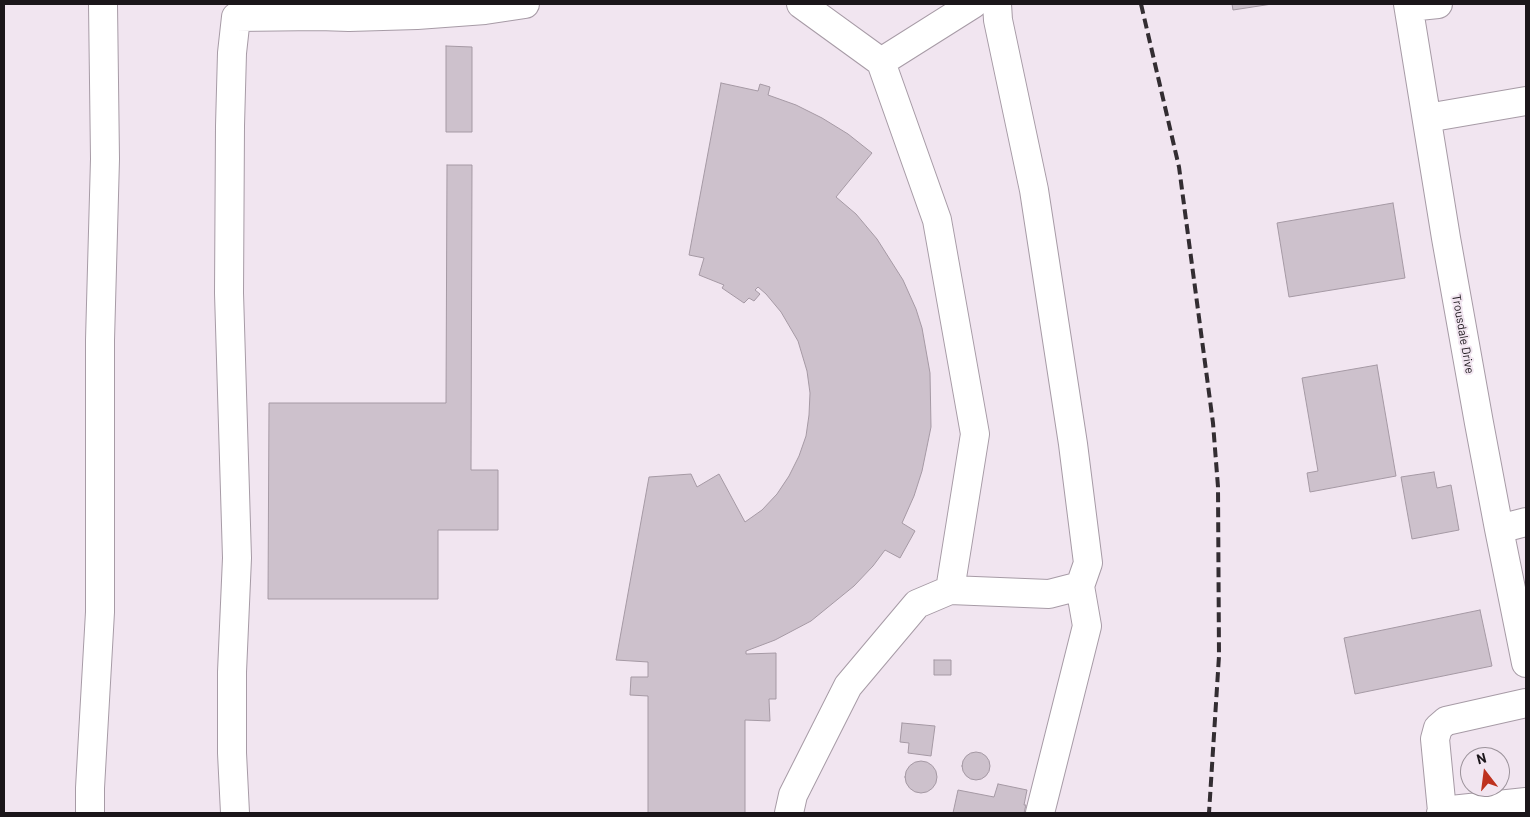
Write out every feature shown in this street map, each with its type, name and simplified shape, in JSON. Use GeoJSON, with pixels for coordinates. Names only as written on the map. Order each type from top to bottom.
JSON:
{"type":"FeatureCollection","features":[{"type":"Feature","properties":{"kind":"street"},"geometry":{"type":"LineString","coordinates":[[90,813],[100,612],[100,340],[105,159],[103,4]]}},
{"type":"Feature","properties":{"kind":"street"},"geometry":{"type":"LineString","coordinates":[[235,813],[232,753],[232,672],[236,558],[230,264],[230,126],[232,53],[236,17],[401,16],[485,10],[525,4]]}},
{"type":"Feature","properties":{"kind":"street"},"geometry":{"type":"LineString","coordinates":[[801,4],[881,62],[937,220],[975,434],[950,590]]}},
{"type":"Feature","properties":{"kind":"street"},"geometry":{"type":"LineString","coordinates":[[881,62],[973,4]]}},
{"type":"Feature","properties":{"kind":"street"},"geometry":{"type":"LineString","coordinates":[[997,4],[998,20],[1034,190],[1073,444],[1088,563],[1080,586],[1087,626],[1040,813]]}},
{"type":"Feature","properties":{"kind":"street"},"geometry":{"type":"LineString","coordinates":[[1408,5],[1438,4]]}},
{"type":"Feature","properties":{"kind":"street","name":"Trousdale Drive"},"geometry":{"type":"LineString","coordinates":[[1408,5],[1446,238],[1499,529],[1521,608],[1526,663]]}},
{"type":"Feature","properties":{"kind":"street"},"geometry":{"type":"LineString","coordinates":[[1427,118],[1526,101]]}},
{"type":"Feature","properties":{"kind":"street"},"geometry":{"type":"LineString","coordinates":[[1499,529],[1526,522]]}},
{"type":"Feature","properties":{"kind":"street"},"geometry":{"type":"LineString","coordinates":[[789,813],[793,795],[848,686],[917,604],[950,590],[1049,594],[1080,586]]}},
{"type":"Feature","properties":{"kind":"street"},"geometry":{"type":"LineString","coordinates":[[1526,703],[1446,720],[1438,728],[1435,739],[1442,812],[1526,802]]}},
{"type":"Feature","properties":{"kind":"building"},"geometry":{"type":"Polygon","coordinates":[[[1232,4],[1272,4],[1233,10],[1232,4]]]}},
{"type":"Feature","properties":{"kind":"building"},"geometry":{"type":"Polygon","coordinates":[[[446,46],[472,47],[472,132],[446,132],[446,46]]]}},
{"type":"Feature","properties":{"kind":"building"},"geometry":{"type":"Polygon","coordinates":[[[721,83],[758,91],[760,84],[770,87],[768,95],[796,105],[822,118],[848,134],[872,153],[836,197],[856,214],[877,239],[903,280],[916,309],[922,328],[930,373],[931,427],[922,471],[914,496],[902,523],[915,531],[900,558],[885,550],[854,586],[811,621],[775,640],[746,651],[746,654],[776,653],[776,699],[769,699],[770,721],[745,720],[745,813],[648,813],[648,696],[630,695],[631,677],[648,677],[648,662],[616,660],[649,477],[691,474],[697,487],[719,474],[745,522],[762,510],[777,494],[789,476],[806,436],[809,415],[810,393],[807,371],[798,341],[781,312],[758,287],[755,290],[760,294],[754,301],[749,298],[744,303],[722,288],[724,285],[699,275],[704,258],[689,255],[721,83]]]}},
{"type":"Feature","properties":{"kind":"building"},"geometry":{"type":"Polygon","coordinates":[[[447,165],[472,165],[471,470],[498,470],[498,530],[438,530],[438,599],[268,599],[269,403],[446,403],[447,165]]]}},
{"type":"Feature","properties":{"kind":"building"},"geometry":{"type":"Polygon","coordinates":[[[1393,203],[1405,278],[1289,297],[1277,223],[1393,203]]]}},
{"type":"Feature","properties":{"kind":"building"},"geometry":{"type":"Polygon","coordinates":[[[1377,365],[1396,476],[1310,492],[1307,473],[1318,471],[1302,378],[1377,365]]]}},
{"type":"Feature","properties":{"kind":"building"},"geometry":{"type":"Polygon","coordinates":[[[1434,472],[1437,488],[1451,485],[1459,530],[1412,539],[1401,477],[1434,472]]]}},
{"type":"Feature","properties":{"kind":"building"},"geometry":{"type":"Polygon","coordinates":[[[1480,610],[1492,666],[1355,694],[1344,638],[1480,610]]]}},
{"type":"Feature","properties":{"kind":"building"},"geometry":{"type":"Polygon","coordinates":[[[934,660],[951,660],[951,675],[934,675],[934,660]]]}},
{"type":"Feature","properties":{"kind":"building"},"geometry":{"type":"Polygon","coordinates":[[[902,723],[935,726],[931,756],[908,753],[909,743],[900,742],[902,723]]]}},
{"type":"Feature","properties":{"kind":"building"},"geometry":{"type":"Polygon","coordinates":[[[976,752],[986,756],[990,766],[986,776],[976,780],[966,776],[962,766],[966,756],[976,752]]]}},
{"type":"Feature","properties":{"kind":"building"},"geometry":{"type":"Polygon","coordinates":[[[921,761],[933,765],[937,777],[933,789],[921,793],[909,789],[905,777],[909,765],[921,761]]]}},
{"type":"Feature","properties":{"kind":"building"},"geometry":{"type":"Polygon","coordinates":[[[998,784],[1027,790],[1024,813],[953,813],[958,790],[994,797],[998,784]]]}},
{"type":"Feature","properties":{"kind":"railway"},"geometry":{"type":"LineString","coordinates":[[1141,4],[1179,167],[1213,423],[1218,487],[1219,656],[1209,813]]}}]}
